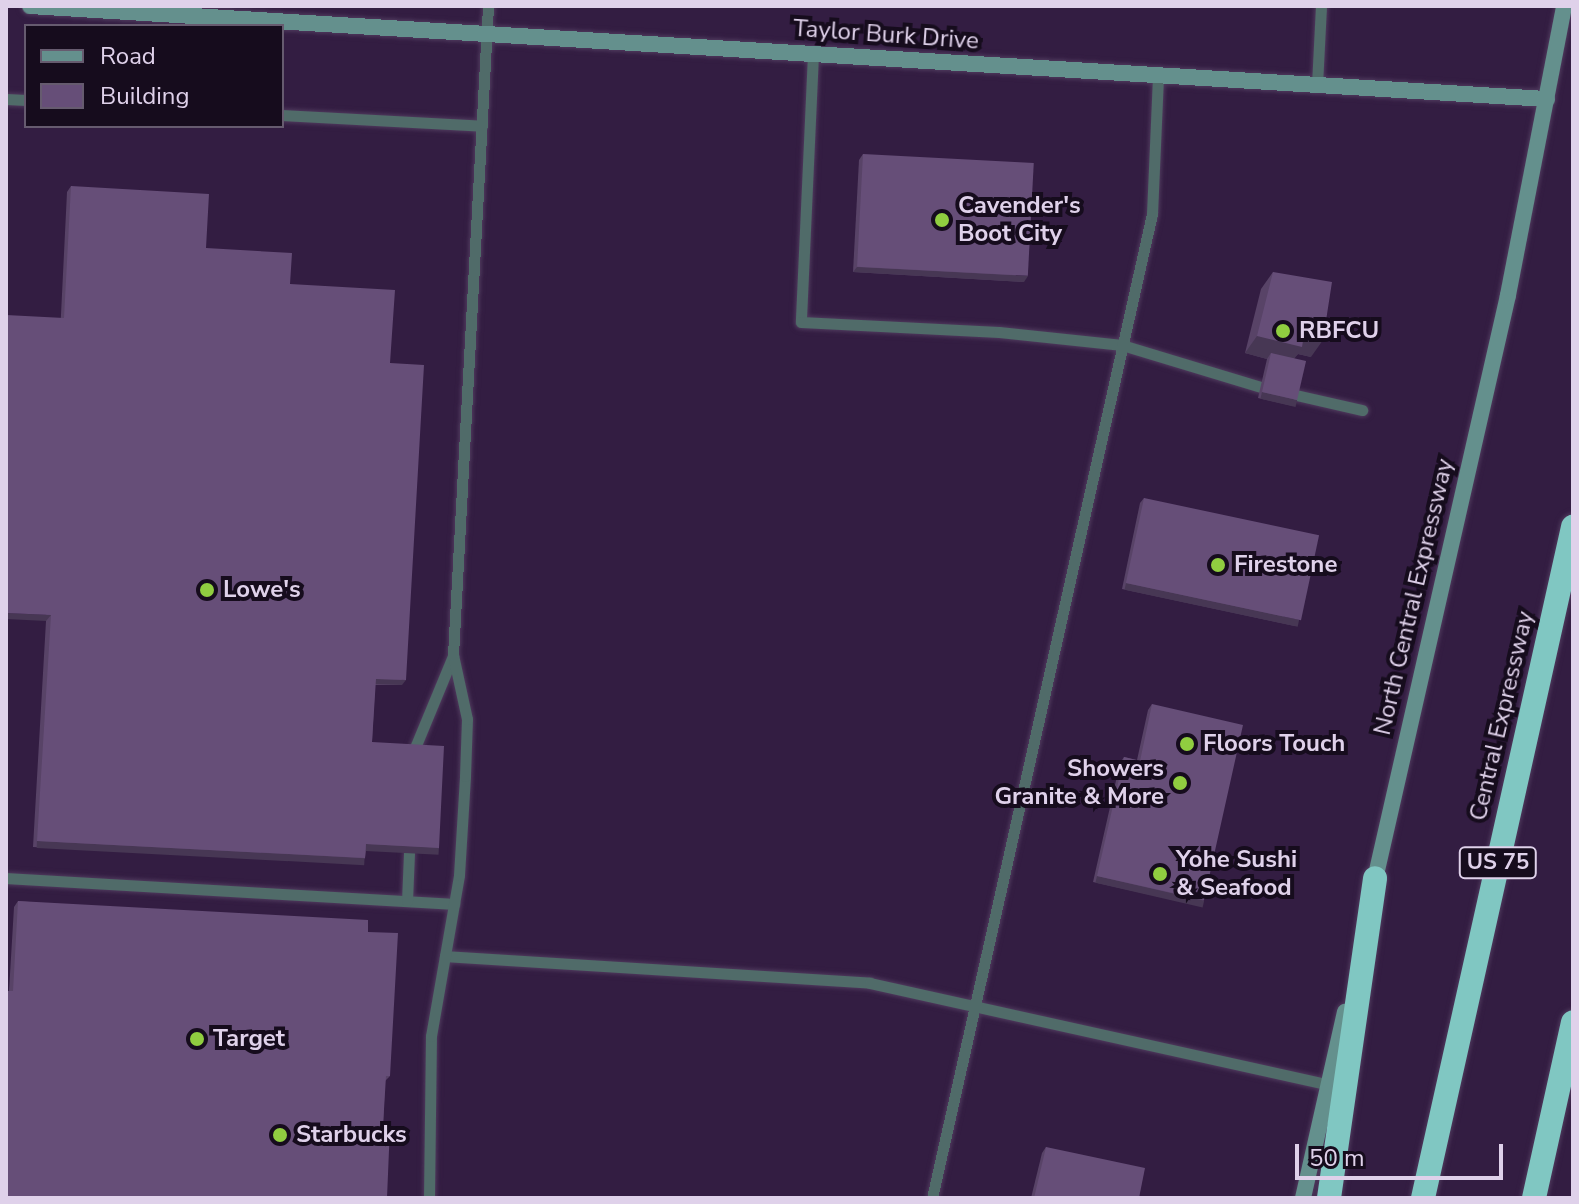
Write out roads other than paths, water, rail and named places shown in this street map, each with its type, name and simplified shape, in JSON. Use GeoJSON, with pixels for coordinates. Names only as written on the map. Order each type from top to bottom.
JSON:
{"type":"FeatureCollection","features":[{"type":"Feature","properties":{"kind":"highway","name":"Central Expressway"},"geometry":{"type":"LineString","coordinates":[[1423,1198],[1573,527]]}},
{"type":"Feature","properties":{"kind":"highway"},"geometry":{"type":"LineString","coordinates":[[1329,1198],[1375,878]]}},
{"type":"Feature","properties":{"kind":"highway"},"geometry":{"type":"LineString","coordinates":[[1534,1198],[1573,1022]]}},
{"type":"Feature","properties":{"kind":"street","name":"Taylor Burk Drive"},"geometry":{"type":"LineString","coordinates":[[30,6],[146,10],[1547,99]]}},
{"type":"Feature","properties":{"kind":"street","name":"North Central Expressway"},"geometry":{"type":"LineString","coordinates":[[1303,1198],[1508,295],[1564,6]]}},
{"type":"Feature","properties":{"kind":"lane"},"geometry":{"type":"LineString","coordinates":[[429,1198],[431,1036],[454,904],[467,719],[453,655],[488,6]]}},
{"type":"Feature","properties":{"kind":"lane"},"geometry":{"type":"LineString","coordinates":[[1317,85],[1321,6]]}},
{"type":"Feature","properties":{"kind":"lane"},"geometry":{"type":"LineString","coordinates":[[813,54],[801,322],[999,332],[1122,345],[1261,387]]}},
{"type":"Feature","properties":{"kind":"lane"},"geometry":{"type":"LineString","coordinates":[[932,1198],[1152,214],[1158,75]]}},
{"type":"Feature","properties":{"kind":"lane"},"geometry":{"type":"LineString","coordinates":[[284,115],[482,126]]}},
{"type":"Feature","properties":{"kind":"lane"},"geometry":{"type":"LineString","coordinates":[[1296,395],[1362,410]]}},
{"type":"Feature","properties":{"kind":"lane"},"geometry":{"type":"LineString","coordinates":[[414,750],[453,655]]}},
{"type":"Feature","properties":{"kind":"lane"},"geometry":{"type":"LineString","coordinates":[[407,901],[409,853]]}},
{"type":"Feature","properties":{"kind":"lane"},"geometry":{"type":"LineString","coordinates":[[6,878],[454,904]]}},
{"type":"Feature","properties":{"kind":"lane"},"geometry":{"type":"LineString","coordinates":[[445,956],[809,975],[870,983],[1329,1085]]}},
{"type":"Feature","properties":{"kind":"place","name":"Cavender's Boot City"},"geometry":{"type":"Point","coordinates":[942,220]}},
{"type":"Feature","properties":{"kind":"place","name":"RBFCU"},"geometry":{"type":"Point","coordinates":[1283,331]}},
{"type":"Feature","properties":{"kind":"place","name":"Firestone"},"geometry":{"type":"Point","coordinates":[1218,565]}},
{"type":"Feature","properties":{"kind":"place","name":"Lowe's"},"geometry":{"type":"Point","coordinates":[207,590]}},
{"type":"Feature","properties":{"kind":"place","name":"Floors Touch"},"geometry":{"type":"Point","coordinates":[1187,744]}},
{"type":"Feature","properties":{"kind":"place","name":"Showers Granite & More"},"geometry":{"type":"Point","coordinates":[1180,783]}},
{"type":"Feature","properties":{"kind":"place","name":"Yohe Sushi & Seafood"},"geometry":{"type":"Point","coordinates":[1160,874]}},
{"type":"Feature","properties":{"kind":"place","name":"Target"},"geometry":{"type":"Point","coordinates":[197,1039]}},
{"type":"Feature","properties":{"kind":"place","name":"Starbucks"},"geometry":{"type":"Point","coordinates":[280,1135]}}]}
